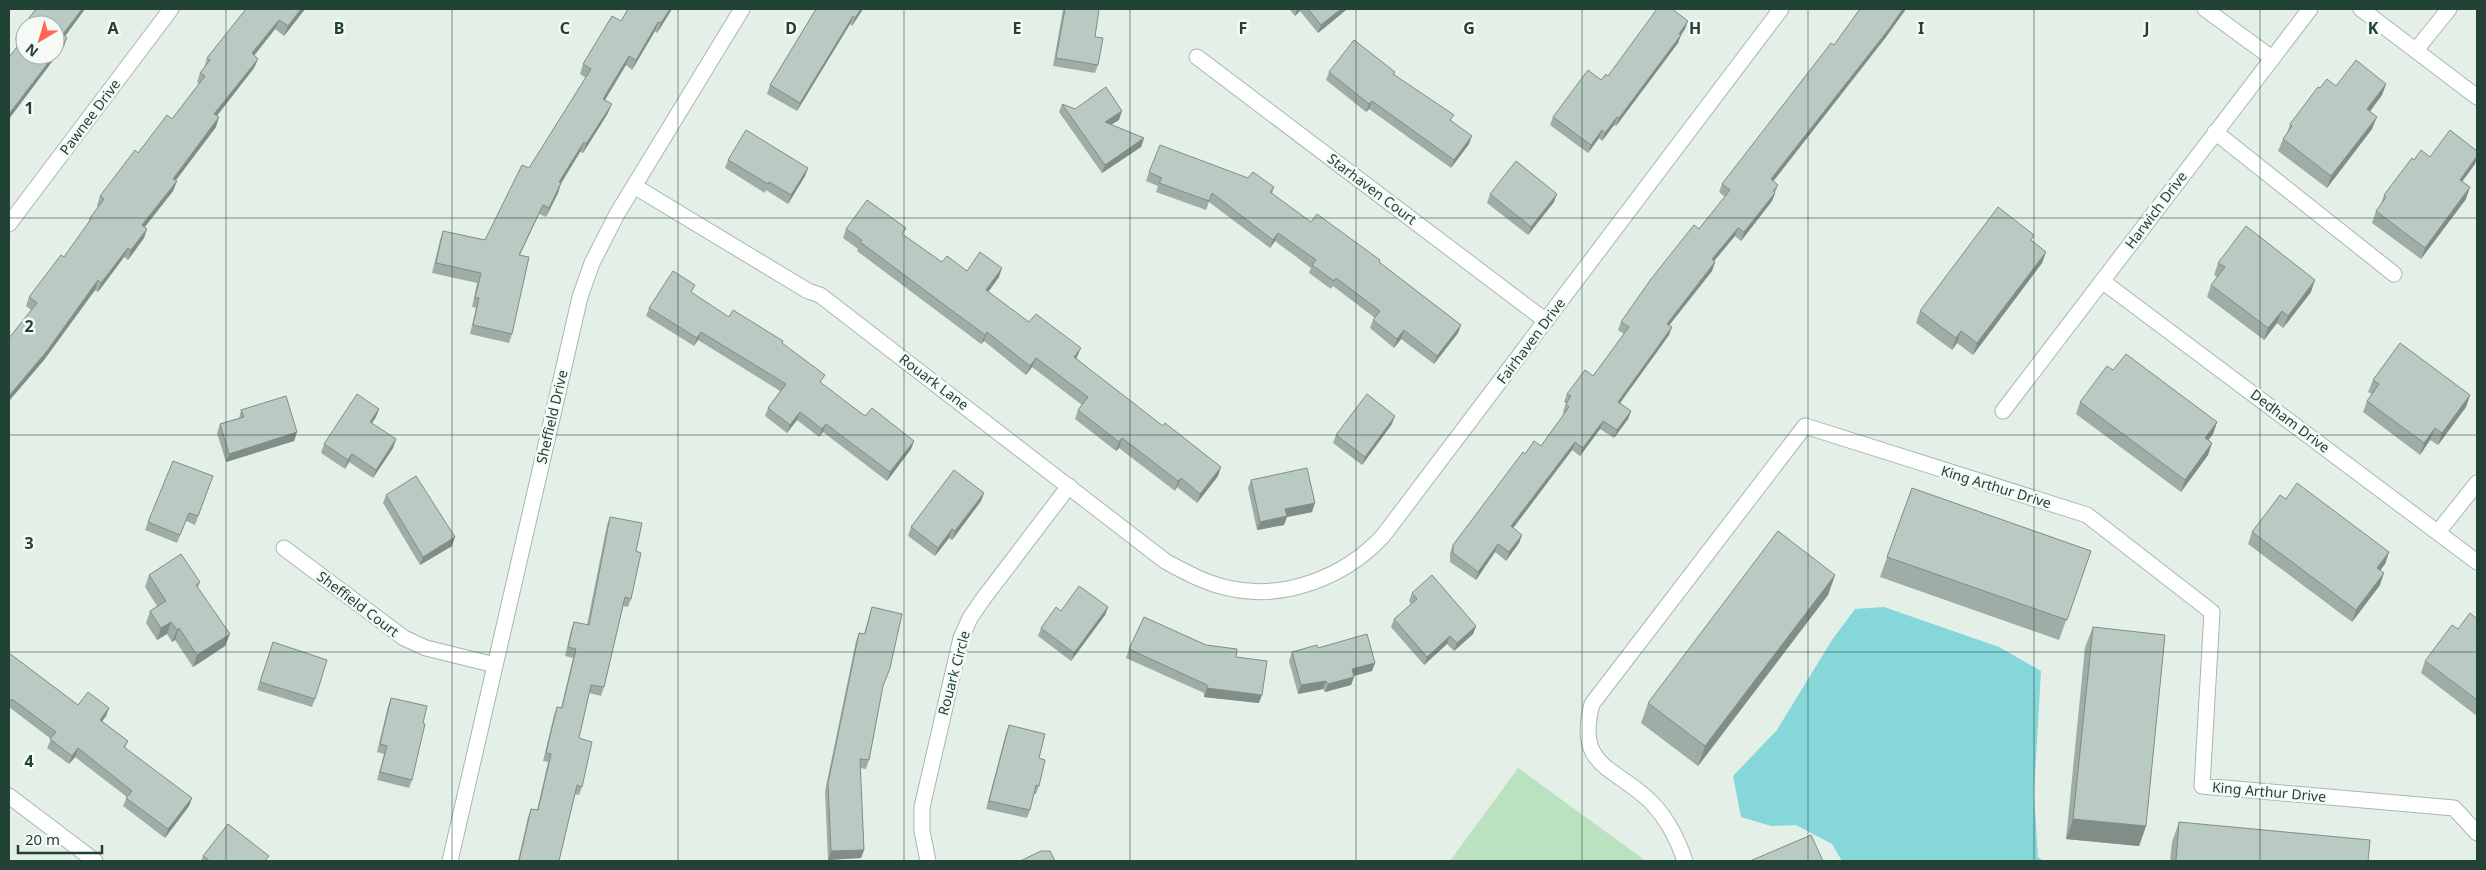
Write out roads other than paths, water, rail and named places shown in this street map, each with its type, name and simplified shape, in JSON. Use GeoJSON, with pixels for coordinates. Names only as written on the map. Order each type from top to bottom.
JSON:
{"type":"FeatureCollection","features":[{"type":"Feature","properties":{"kind":"street","name":"Pawnee Drive"},"geometry":{"type":"LineString","coordinates":[[9,224],[172,9]]}},
{"type":"Feature","properties":{"kind":"street","name":"Sheffield Drive"},"geometry":{"type":"LineString","coordinates":[[450,861],[580,297],[608,231],[742,9]]}},
{"type":"Feature","properties":{"kind":"street"},"geometry":{"type":"LineString","coordinates":[[2205,9],[2272,58]]}},
{"type":"Feature","properties":{"kind":"street","name":"Harwich Drive"},"geometry":{"type":"LineString","coordinates":[[2003,411],[2310,9]]}},
{"type":"Feature","properties":{"kind":"street"},"geometry":{"type":"LineString","coordinates":[[2361,9],[2477,97]]}},
{"type":"Feature","properties":{"kind":"street"},"geometry":{"type":"LineString","coordinates":[[2416,50],[2449,9]]}},
{"type":"Feature","properties":{"kind":"street","name":"Fairhaven Drive"},"geometry":{"type":"LineString","coordinates":[[1227,588],[1254,590],[1294,588],[1338,572],[1366,552],[1390,528],[1546,321],[1773,12]]}},
{"type":"Feature","properties":{"kind":"street","name":"Starhaven Court"},"geometry":{"type":"LineString","coordinates":[[1197,57],[1546,321]]}},
{"type":"Feature","properties":{"kind":"street"},"geometry":{"type":"LineString","coordinates":[[2215,132],[2394,274]]}},
{"type":"Feature","properties":{"kind":"street","name":"Rouark Lane"},"geometry":{"type":"LineString","coordinates":[[634,186],[808,291],[820,295],[1165,560],[1189,574],[1227,588]]}},
{"type":"Feature","properties":{"kind":"street","name":"Dedham Drive"},"geometry":{"type":"LineString","coordinates":[[2102,281],[2477,562]]}},
{"type":"Feature","properties":{"kind":"street","name":"King Arthur Drive"},"geometry":{"type":"LineString","coordinates":[[1686,861],[1673,830],[1666,819],[1649,801],[1602,765],[1595,757],[1587,732],[1592,704],[1805,426],[2087,515],[2212,612],[2202,786],[2454,808],[2477,833]]}},
{"type":"Feature","properties":{"kind":"street"},"geometry":{"type":"LineString","coordinates":[[2438,532],[2477,483]]}},
{"type":"Feature","properties":{"kind":"street","name":"Rouark Circle"},"geometry":{"type":"LineString","coordinates":[[928,861],[922,831],[922,806],[961,638],[970,618],[983,599],[1069,486]]}},
{"type":"Feature","properties":{"kind":"street","name":"Sheffield Court"},"geometry":{"type":"LineString","coordinates":[[284,548],[404,638],[426,648],[495,665]]}},
{"type":"Feature","properties":{"kind":"street"},"geometry":{"type":"LineString","coordinates":[[9,796],[95,861]]}},
{"type":"Feature","properties":{"kind":"water"},"geometry":{"type":"Polygon","coordinates":[[[1884,607],[1999,647],[2041,671],[2034,793],[2038,857],[2044,861],[1842,861],[1832,844],[1796,825],[1771,826],[1741,817],[1733,776],[1777,730],[1832,640],[1855,609],[1884,607]]]}}]}
